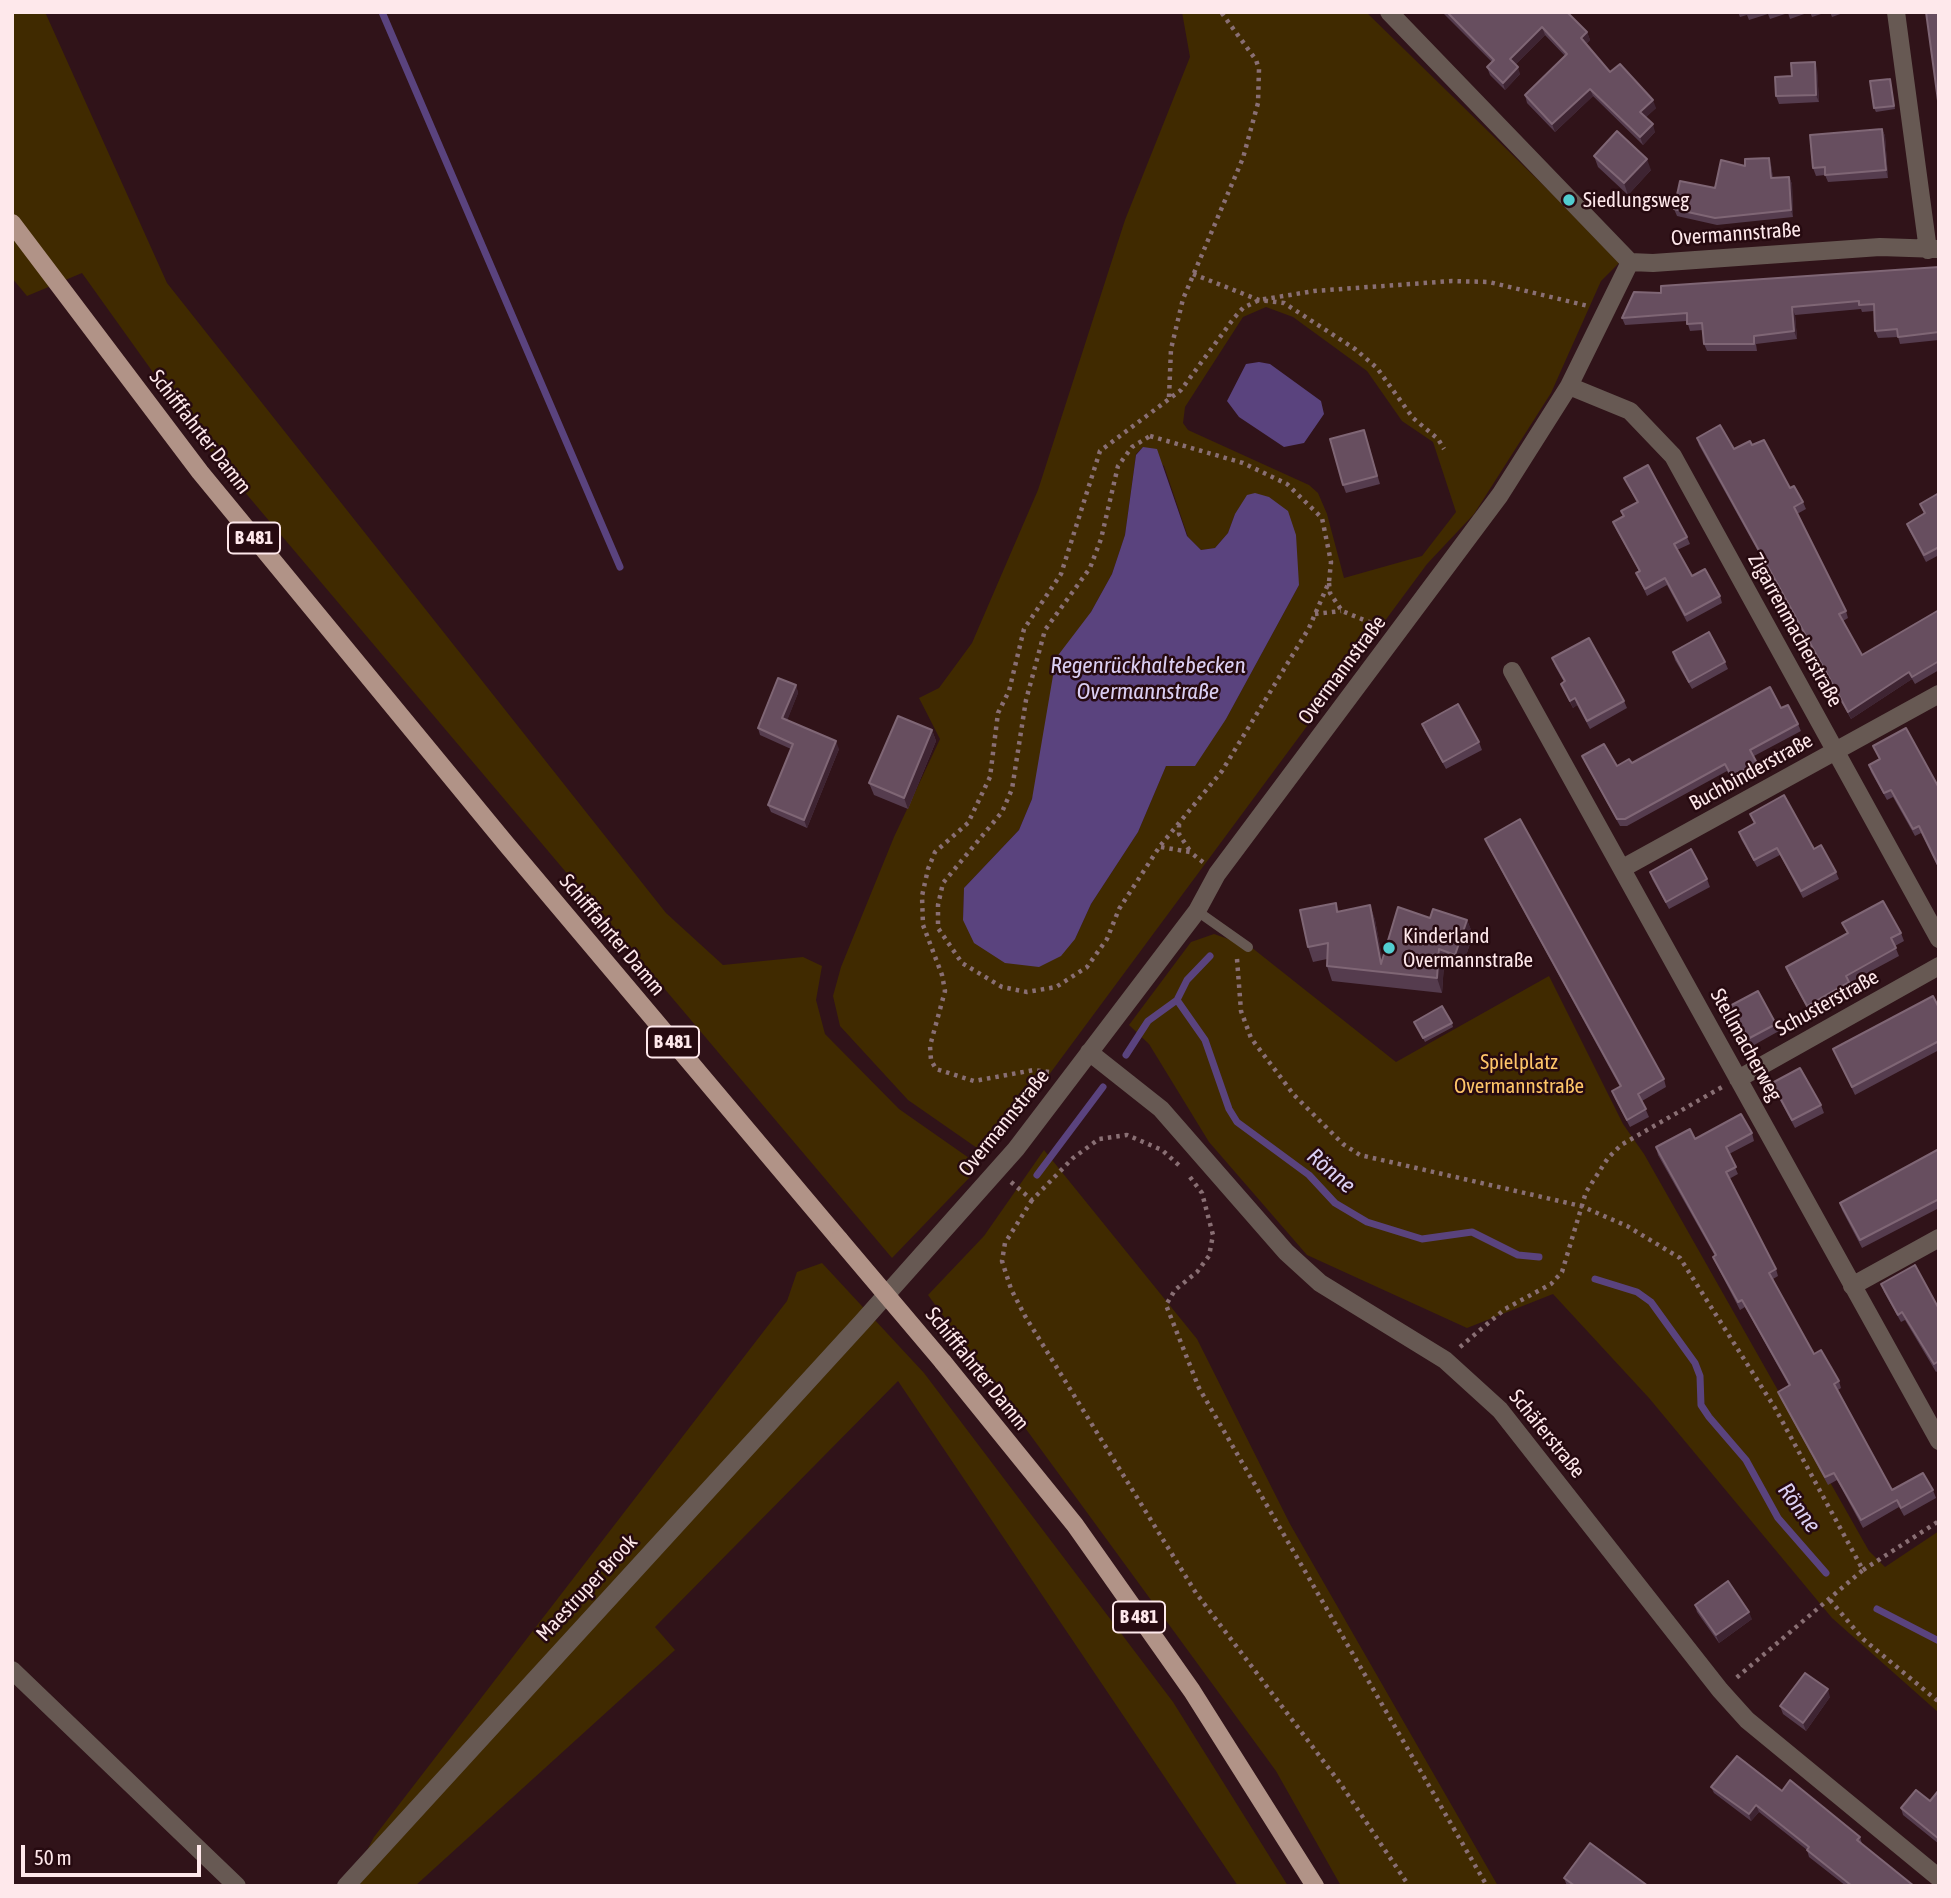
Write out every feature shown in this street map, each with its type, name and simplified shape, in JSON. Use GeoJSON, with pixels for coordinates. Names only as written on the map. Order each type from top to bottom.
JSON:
{"type":"FeatureCollection","features":[{"type":"Feature","properties":{"kind":"main road","name":"Schifffahrter Damm"},"geometry":{"type":"LineString","coordinates":[[12,223],[200,472],[507,845],[943,1362],[1083,1536],[1192,1691],[1315,1886]]}},
{"type":"Feature","properties":{"kind":"street"},"geometry":{"type":"LineString","coordinates":[[1389,12],[1630,262]]}},
{"type":"Feature","properties":{"kind":"street"},"geometry":{"type":"LineString","coordinates":[[1896,12],[1933,249]]}},
{"type":"Feature","properties":{"kind":"street","name":"Overmannstraße"},"geometry":{"type":"LineString","coordinates":[[862,1322],[997,1169],[1068,1081],[1197,911],[1217,874],[1500,495],[1569,386],[1630,262],[1653,263],[1880,247],[1933,249]]}},
{"type":"Feature","properties":{"kind":"street","name":"Zigarrenmacherstraße"},"geometry":{"type":"LineString","coordinates":[[1569,386],[1630,411],[1673,456],[1939,939]]}},
{"type":"Feature","properties":{"kind":"street","name":"Stellmacherweg"},"geometry":{"type":"LineString","coordinates":[[1512,671],[1939,1441]]}},
{"type":"Feature","properties":{"kind":"street","name":"Buchbinderstraße"},"geometry":{"type":"LineString","coordinates":[[1623,868],[1939,694]]}},
{"type":"Feature","properties":{"kind":"street","name":"Schusterstraße"},"geometry":{"type":"LineString","coordinates":[[1738,1079],[1939,966]]}},
{"type":"Feature","properties":{"kind":"street","name":"Schäferstraße"},"geometry":{"type":"LineString","coordinates":[[1090,1052],[1161,1109],[1286,1252],[1320,1283],[1445,1360],[1500,1410],[1720,1690],[1747,1720],[1939,1878]]}},
{"type":"Feature","properties":{"kind":"street"},"geometry":{"type":"LineString","coordinates":[[1852,1286],[1939,1238]]}},
{"type":"Feature","properties":{"kind":"street","name":"Maestruper Brook"},"geometry":{"type":"LineString","coordinates":[[346,1886],[862,1322]]}},
{"type":"Feature","properties":{"kind":"street"},"geometry":{"type":"LineString","coordinates":[[12,1670],[237,1886]]}},
{"type":"Feature","properties":{"kind":"lane"},"geometry":{"type":"LineString","coordinates":[[1197,911],[1245,945]]}},
{"type":"Feature","properties":{"kind":"path"},"geometry":{"type":"LineString","coordinates":[[1170,398],[1171,349],[1193,274],[1242,158],[1258,103],[1259,69],[1256,60],[1221,12]]}},
{"type":"Feature","properties":{"kind":"path"},"geometry":{"type":"LineString","coordinates":[[1193,274],[1259,300],[1284,303],[1354,349],[1377,368],[1413,418],[1438,439],[1444,449]]}},
{"type":"Feature","properties":{"kind":"path"},"geometry":{"type":"LineString","coordinates":[[1068,1081],[1058,1075],[1034,1070],[974,1081],[936,1069],[931,1060],[930,1046],[944,991],[942,975],[923,925],[922,896],[928,869],[936,852],[968,823],[990,777],[998,713],[1009,691],[1024,629],[1061,574],[1100,451],[1181,390],[1242,308],[1259,300],[1314,291],[1452,281],[1489,282],[1580,303],[1605,313]]}},
{"type":"Feature","properties":{"kind":"path"},"geometry":{"type":"LineString","coordinates":[[1329,582],[1315,614],[1222,771],[1160,846],[1087,967],[1056,987],[1027,992],[1002,987],[962,963],[938,928],[938,905],[943,883],[1002,813],[1012,789],[1026,700],[1045,630],[1090,568],[1101,540],[1118,466],[1132,447],[1150,436],[1243,463],[1287,484],[1322,518],[1331,562],[1330,593],[1342,611]]}},
{"type":"Feature","properties":{"kind":"path"},"geometry":{"type":"LineString","coordinates":[[1315,614],[1342,611],[1365,621]]}},
{"type":"Feature","properties":{"kind":"path"},"geometry":{"type":"LineString","coordinates":[[1179,823],[1179,834],[1190,852]]}},
{"type":"Feature","properties":{"kind":"path"},"geometry":{"type":"LineString","coordinates":[[1160,846],[1190,852],[1198,857]]}},
{"type":"Feature","properties":{"kind":"path"},"geometry":{"type":"LineString","coordinates":[[1245,945],[1237,954],[1238,980],[1241,1010],[1251,1038],[1294,1095],[1343,1144],[1360,1155],[1581,1206],[1627,1226],[1680,1258],[1775,1408],[1863,1570]]}},
{"type":"Feature","properties":{"kind":"path"},"geometry":{"type":"LineString","coordinates":[[1445,1360],[1505,1309],[1551,1284],[1562,1272],[1581,1206],[1593,1180],[1621,1145],[1738,1079]]}},
{"type":"Feature","properties":{"kind":"path"},"geometry":{"type":"LineString","coordinates":[[1409,1886],[1340,1783],[1196,1593],[1011,1289],[1002,1261],[1005,1243],[1032,1200],[1073,1158],[1098,1139],[1127,1135],[1162,1150],[1186,1172],[1202,1194],[1213,1235],[1209,1256],[1197,1272],[1175,1290],[1166,1305],[1169,1317],[1199,1388],[1487,1886]]}},
{"type":"Feature","properties":{"kind":"path"},"geometry":{"type":"LineString","coordinates":[[997,1169],[1032,1200]]}},
{"type":"Feature","properties":{"kind":"path"},"geometry":{"type":"LineString","coordinates":[[1720,1690],[1863,1570],[1939,1521]]}},
{"type":"Feature","properties":{"kind":"path"},"geometry":{"type":"LineString","coordinates":[[1830,1600],[1863,1639],[1939,1702]]}},
{"type":"Feature","properties":{"kind":"green space"},"geometry":{"type":"Polygon","coordinates":[[[12,12],[45,12],[167,283],[666,913],[723,965],[803,957],[822,966],[816,1000],[825,1034],[899,1109],[969,1158],[971,1176],[892,1258],[205,445],[82,273],[27,296],[12,278],[12,12]]]}},
{"type":"Feature","properties":{"kind":"green space"},"geometry":{"type":"Polygon","coordinates":[[[1182,12],[1366,12],[1621,261],[1601,281],[1551,393],[1474,514],[1427,564],[997,1145],[977,1148],[908,1100],[840,1026],[833,996],[841,967],[894,837],[940,739],[919,698],[939,688],[972,643],[1038,490],[1125,220],[1190,57],[1182,12]],[[1266,307],[1243,317],[1185,407],[1183,423],[1188,430],[1309,485],[1318,493],[1327,514],[1344,578],[1422,556],[1456,512],[1433,442],[1402,421],[1367,371],[1293,317],[1266,307]],[[1143,447],[1136,454],[1125,535],[1112,574],[1091,612],[1032,799],[1019,830],[964,888],[963,920],[1075,939],[1091,904],[1138,832],[1166,766],[1226,719],[1299,585],[1235,514],[1228,533],[1215,548],[1201,550],[1188,537],[1164,466],[1143,447]]]}},
{"type":"Feature","properties":{"kind":"green space","name":"Spielplatz Overmannstraße"},"geometry":{"type":"Polygon","coordinates":[[[1214,934],[1251,947],[1396,1062],[1549,976],[1623,1124],[1644,1154],[1869,1551],[1885,1567],[1939,1531],[1939,1713],[1832,1618],[1649,1398],[1553,1294],[1467,1328],[1307,1255],[1209,1142],[1149,1044],[1129,1025],[1191,942],[1214,934]]]}},
{"type":"Feature","properties":{"kind":"green space"},"geometry":{"type":"Polygon","coordinates":[[[1044,1150],[1197,1339],[1290,1524],[1498,1886],[1341,1886],[1276,1771],[928,1295],[984,1236],[1044,1150]]]}},
{"type":"Feature","properties":{"kind":"green space"},"geometry":{"type":"Polygon","coordinates":[[[822,1263],[924,1373],[1173,1702],[1288,1886],[1238,1886],[898,1381],[655,1627],[675,1650],[415,1886],[348,1886],[374,1837],[787,1301],[797,1272],[822,1263]]]}},
{"type":"Feature","properties":{"kind":"water"},"geometry":{"type":"Polygon","coordinates":[[[1246,364],[1270,364],[1321,401],[1324,414],[1304,443],[1284,447],[1239,417],[1227,401],[1246,364]]]}},
{"type":"Feature","properties":{"kind":"water","name":"Regenrückhaltebecken Overmannstraße"},"geometry":{"type":"Polygon","coordinates":[[[1143,447],[1157,449],[1187,536],[1201,550],[1215,548],[1228,533],[1235,514],[1247,495],[1255,493],[1269,497],[1288,511],[1296,535],[1299,585],[1226,719],[1195,766],[1166,766],[1138,832],[1091,904],[1075,939],[1061,956],[1039,967],[1005,963],[974,943],[963,920],[964,888],[1019,830],[1032,799],[1056,658],[1091,612],[1112,574],[1125,535],[1136,455],[1143,447]]]}},
{"type":"Feature","properties":{"kind":"building"},"geometry":{"type":"Polygon","coordinates":[[[1447,12],[1567,12],[1587,32],[1581,38],[1610,72],[1620,64],[1653,100],[1640,112],[1653,124],[1640,137],[1590,89],[1552,124],[1525,95],[1567,54],[1542,27],[1510,59],[1518,67],[1503,83],[1487,67],[1494,60],[1447,12]]]}},
{"type":"Feature","properties":{"kind":"building"},"geometry":{"type":"Polygon","coordinates":[[[1926,12],[1939,12],[1939,108],[1926,12]]]}},
{"type":"Feature","properties":{"kind":"building"},"geometry":{"type":"Polygon","coordinates":[[[1815,62],[1816,95],[1776,96],[1775,77],[1792,76],[1791,63],[1815,62]]]}},
{"type":"Feature","properties":{"kind":"building"},"geometry":{"type":"Polygon","coordinates":[[[1890,79],[1894,106],[1874,108],[1870,81],[1890,79]]]}},
{"type":"Feature","properties":{"kind":"building"},"geometry":{"type":"Polygon","coordinates":[[[1882,129],[1886,170],[1825,175],[1825,167],[1813,168],[1810,135],[1882,129]]]}},
{"type":"Feature","properties":{"kind":"building"},"geometry":{"type":"Polygon","coordinates":[[[1617,131],[1647,159],[1624,183],[1594,156],[1617,131]]]}},
{"type":"Feature","properties":{"kind":"building"},"geometry":{"type":"Polygon","coordinates":[[[1769,158],[1771,178],[1789,177],[1791,210],[1715,218],[1674,209],[1680,181],[1715,188],[1721,160],[1745,166],[1745,159],[1769,158]]]}},
{"type":"Feature","properties":{"kind":"building"},"geometry":{"type":"Polygon","coordinates":[[[1939,267],[1939,332],[1898,337],[1897,329],[1875,331],[1874,304],[1859,305],[1859,301],[1792,307],[1794,331],[1754,336],[1754,344],[1704,344],[1702,323],[1687,324],[1687,313],[1622,318],[1634,292],[1661,293],[1661,286],[1939,267]]]}},
{"type":"Feature","properties":{"kind":"building"},"geometry":{"type":"Polygon","coordinates":[[[1720,425],[1734,449],[1750,441],[1752,445],[1764,440],[1790,488],[1794,486],[1803,502],[1794,507],[1846,611],[1839,614],[1862,655],[1939,610],[1939,661],[1912,677],[1909,672],[1848,712],[1697,438],[1720,425]]]}},
{"type":"Feature","properties":{"kind":"building"},"geometry":{"type":"Polygon","coordinates":[[[1364,430],[1377,476],[1343,485],[1330,439],[1364,430]]]}},
{"type":"Feature","properties":{"kind":"building"},"geometry":{"type":"Polygon","coordinates":[[[1648,465],[1687,537],[1674,544],[1692,576],[1705,569],[1720,596],[1685,615],[1665,578],[1645,589],[1636,573],[1640,571],[1613,522],[1624,516],[1621,511],[1638,502],[1624,478],[1648,465]]]}},
{"type":"Feature","properties":{"kind":"building"},"geometry":{"type":"Polygon","coordinates":[[[1939,493],[1939,547],[1924,555],[1907,524],[1925,513],[1920,504],[1939,493]]]}},
{"type":"Feature","properties":{"kind":"building"},"geometry":{"type":"Polygon","coordinates":[[[1709,632],[1725,662],[1689,682],[1673,652],[1709,632]]]}},
{"type":"Feature","properties":{"kind":"building"},"geometry":{"type":"Polygon","coordinates":[[[1589,638],[1624,701],[1587,721],[1575,698],[1570,701],[1561,684],[1565,681],[1552,658],[1589,638]]]}},
{"type":"Feature","properties":{"kind":"building"},"geometry":{"type":"Polygon","coordinates":[[[778,678],[796,685],[782,718],[836,741],[804,820],[768,805],[793,744],[758,728],[778,678]]]}},
{"type":"Feature","properties":{"kind":"building"},"geometry":{"type":"Polygon","coordinates":[[[1770,687],[1781,708],[1788,705],[1798,724],[1750,750],[1757,763],[1732,777],[1725,764],[1625,819],[1617,819],[1582,756],[1604,744],[1617,766],[1629,759],[1632,763],[1770,687]]]}},
{"type":"Feature","properties":{"kind":"building"},"geometry":{"type":"Polygon","coordinates":[[[1458,704],[1479,742],[1443,762],[1422,724],[1458,704]]]}},
{"type":"Feature","properties":{"kind":"building"},"geometry":{"type":"Polygon","coordinates":[[[898,716],[932,730],[904,798],[869,783],[898,716]]]}},
{"type":"Feature","properties":{"kind":"building"},"geometry":{"type":"Polygon","coordinates":[[[1906,728],[1939,788],[1939,867],[1919,826],[1913,829],[1891,790],[1884,793],[1869,765],[1880,759],[1873,746],[1906,728]]]}},
{"type":"Feature","properties":{"kind":"building"},"geometry":{"type":"Polygon","coordinates":[[[1784,795],[1814,849],[1821,845],[1836,872],[1801,891],[1777,848],[1754,860],[1739,832],[1755,823],[1750,814],[1784,795]]]}},
{"type":"Feature","properties":{"kind":"building"},"geometry":{"type":"Polygon","coordinates":[[[1520,819],[1664,1079],[1638,1094],[1646,1109],[1627,1120],[1612,1091],[1621,1086],[1485,839],[1520,819]]]}},
{"type":"Feature","properties":{"kind":"building"},"geometry":{"type":"Polygon","coordinates":[[[1691,849],[1707,879],[1666,902],[1650,872],[1691,849]]]}},
{"type":"Feature","properties":{"kind":"building"},"geometry":{"type":"Polygon","coordinates":[[[1883,901],[1901,933],[1891,938],[1896,948],[1846,976],[1849,982],[1807,1006],[1786,967],[1848,933],[1842,923],[1883,901]]]}},
{"type":"Feature","properties":{"kind":"building","name":"Kinderland Overmannstraße"},"geometry":{"type":"Polygon","coordinates":[[[1336,903],[1337,912],[1370,905],[1381,964],[1398,907],[1430,918],[1433,909],[1467,920],[1455,955],[1439,949],[1437,978],[1327,966],[1328,943],[1308,947],[1300,910],[1336,903]]]}},
{"type":"Feature","properties":{"kind":"building"},"geometry":{"type":"Polygon","coordinates":[[[1758,991],[1776,1024],[1744,1041],[1726,1008],[1758,991]]]}},
{"type":"Feature","properties":{"kind":"building"},"geometry":{"type":"Polygon","coordinates":[[[1933,996],[1939,1008],[1939,1041],[1852,1087],[1833,1049],[1933,996]]]}},
{"type":"Feature","properties":{"kind":"building"},"geometry":{"type":"Polygon","coordinates":[[[1442,1006],[1452,1023],[1423,1038],[1414,1022],[1442,1006]]]}},
{"type":"Feature","properties":{"kind":"building"},"geometry":{"type":"Polygon","coordinates":[[[1800,1068],[1821,1105],[1792,1120],[1772,1083],[1800,1068]]]}},
{"type":"Feature","properties":{"kind":"building"},"geometry":{"type":"Polygon","coordinates":[[[1741,1114],[1752,1133],[1726,1147],[1736,1167],[1726,1172],[1776,1269],[1769,1273],[1814,1354],[1821,1350],[1839,1381],[1834,1384],[1892,1490],[1923,1473],[1933,1490],[1901,1508],[1897,1500],[1861,1520],[1834,1473],[1825,1477],[1778,1392],[1790,1385],[1742,1300],[1738,1302],[1713,1257],[1716,1255],[1656,1147],[1690,1129],[1695,1139],[1741,1114]]]}},
{"type":"Feature","properties":{"kind":"building"},"geometry":{"type":"Polygon","coordinates":[[[1939,1149],[1939,1199],[1860,1240],[1840,1203],[1939,1149]]]}},
{"type":"Feature","properties":{"kind":"building"},"geometry":{"type":"Polygon","coordinates":[[[1915,1265],[1939,1309],[1939,1361],[1934,1364],[1902,1312],[1898,1315],[1881,1284],[1915,1265]]]}},
{"type":"Feature","properties":{"kind":"building"},"geometry":{"type":"Polygon","coordinates":[[[1728,1581],[1749,1612],[1716,1635],[1695,1605],[1728,1581]]]}},
{"type":"Feature","properties":{"kind":"building"},"geometry":{"type":"Polygon","coordinates":[[[1805,1673],[1828,1689],[1803,1723],[1780,1706],[1805,1673]]]}},
{"type":"Feature","properties":{"kind":"building"},"geometry":{"type":"Polygon","coordinates":[[[1737,1756],[1782,1791],[1790,1780],[1860,1837],[1857,1840],[1914,1886],[1852,1886],[1756,1805],[1749,1814],[1711,1787],[1737,1756]]]}},
{"type":"Feature","properties":{"kind":"building"},"geometry":{"type":"Polygon","coordinates":[[[1916,1790],[1930,1801],[1939,1790],[1939,1839],[1901,1808],[1916,1790]]]}},
{"type":"Feature","properties":{"kind":"building"},"geometry":{"type":"Polygon","coordinates":[[[1590,1843],[1648,1886],[1575,1886],[1564,1878],[1590,1843]]]}},
{"type":"Feature","properties":{"kind":"waterway"},"geometry":{"type":"LineString","coordinates":[[382,12],[620,567]]}},
{"type":"Feature","properties":{"kind":"waterway","name":"Rönne"},"geometry":{"type":"LineString","coordinates":[[1126,1055],[1148,1021],[1177,1000],[1187,980],[1210,956]]}},
{"type":"Feature","properties":{"kind":"waterway","name":"Rönne"},"geometry":{"type":"LineString","coordinates":[[1177,1000],[1205,1040],[1229,1109],[1237,1122],[1309,1175],[1335,1203],[1367,1222],[1422,1239],[1472,1232],[1518,1255],[1539,1257]]}},
{"type":"Feature","properties":{"kind":"waterway","name":"Rönne"},"geometry":{"type":"LineString","coordinates":[[1037,1175],[1103,1087]]}},
{"type":"Feature","properties":{"kind":"waterway","name":"Rönne"},"geometry":{"type":"LineString","coordinates":[[1595,1279],[1637,1292],[1651,1302],[1695,1363],[1700,1376],[1701,1405],[1746,1460],[1778,1518],[1826,1573]]}},
{"type":"Feature","properties":{"kind":"waterway","name":"Rönne"},"geometry":{"type":"LineString","coordinates":[[1877,1609],[1939,1641]]}},
{"type":"Feature","properties":{"kind":"place","name":"Siedlungsweg"},"geometry":{"type":"Point","coordinates":[1569,200]}},
{"type":"Feature","properties":{"kind":"place","name":"Kinderland Overmannstraße"},"geometry":{"type":"Point","coordinates":[1389,948]}}]}
